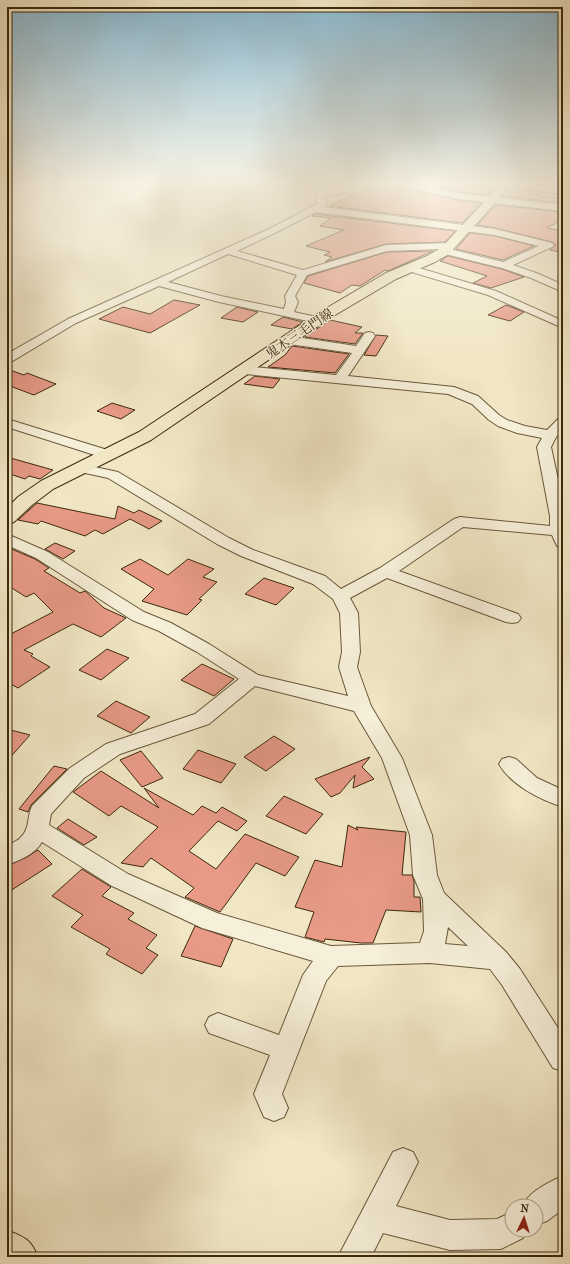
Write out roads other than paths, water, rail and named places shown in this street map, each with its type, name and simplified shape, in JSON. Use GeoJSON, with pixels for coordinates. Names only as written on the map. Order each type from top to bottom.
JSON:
{"type":"FeatureCollection","features":[{"type":"Feature","properties":{"kind":"main road","name":"鬼木三毛門線"},"geometry":{"type":"LineString","coordinates":[[7,518],[25,501],[47,485],[145,436],[317,320],[391,276],[431,259],[447,249],[453,242]]}},
{"type":"Feature","properties":{"kind":"street"},"geometry":{"type":"LineString","coordinates":[[7,359],[72,321],[227,251],[243,242]]}},
{"type":"Feature","properties":{"kind":"street"},"geometry":{"type":"LineString","coordinates":[[504,265],[553,243],[548,242]]}},
{"type":"Feature","properties":{"kind":"street"},"geometry":{"type":"LineString","coordinates":[[227,251],[303,273],[386,248],[416,246],[447,249],[504,265],[549,282],[563,290]]}},
{"type":"Feature","properties":{"kind":"street"},"geometry":{"type":"LineString","coordinates":[[409,268],[492,293],[563,325]]}},
{"type":"Feature","properties":{"kind":"street"},"geometry":{"type":"LineString","coordinates":[[286,313],[292,302],[290,296],[303,273]]}},
{"type":"Feature","properties":{"kind":"street"},"geometry":{"type":"LineString","coordinates":[[157,282],[220,299],[317,320]]}},
{"type":"Feature","properties":{"kind":"street"},"geometry":{"type":"LineString","coordinates":[[339,380],[369,336]]}},
{"type":"Feature","properties":{"kind":"street"},"geometry":{"type":"LineString","coordinates":[[289,340],[359,350]]}},
{"type":"Feature","properties":{"kind":"street"},"geometry":{"type":"LineString","coordinates":[[245,370],[443,389],[456,392],[479,403],[492,417],[508,426],[525,431],[550,435]]}},
{"type":"Feature","properties":{"kind":"street"},"geometry":{"type":"LineString","coordinates":[[340,596],[386,572],[460,522],[561,527],[544,447],[550,435],[563,422]]}},
{"type":"Feature","properties":{"kind":"street"},"geometry":{"type":"LineString","coordinates":[[7,423],[109,455]]}},
{"type":"Feature","properties":{"kind":"street"},"geometry":{"type":"LineString","coordinates":[[81,468],[113,474],[223,541],[246,553],[319,580],[340,596],[349,614],[351,652],[348,667],[361,706],[395,765],[421,835],[425,876],[435,899],[436,931],[430,953]]}},
{"type":"Feature","properties":{"kind":"street"},"geometry":{"type":"LineString","coordinates":[[7,539],[42,555],[71,572],[138,616],[165,627],[252,679],[361,706]]}},
{"type":"Feature","properties":{"kind":"street"},"geometry":{"type":"LineString","coordinates":[[386,572],[512,618]]}},
{"type":"Feature","properties":{"kind":"street"},"geometry":{"type":"LineString","coordinates":[[7,856],[29,844],[38,829],[40,812],[77,773],[113,749],[202,719],[252,679]]}},
{"type":"Feature","properties":{"kind":"street"},"geometry":{"type":"LineString","coordinates":[[509,764],[530,783],[563,799]]}},
{"type":"Feature","properties":{"kind":"street"},"geometry":{"type":"LineString","coordinates":[[38,829],[120,880],[211,922],[331,956],[430,953],[498,959]]}},
{"type":"Feature","properties":{"kind":"street"},"geometry":{"type":"LineString","coordinates":[[435,899],[498,959],[563,1059]]}},
{"type":"Feature","properties":{"kind":"street"},"geometry":{"type":"LineString","coordinates":[[274,1108],[268,1094],[316,975],[331,956]]}},
{"type":"Feature","properties":{"kind":"street"},"geometry":{"type":"LineString","coordinates":[[218,1025],[286,1049]]}},
{"type":"Feature","properties":{"kind":"street"},"geometry":{"type":"LineString","coordinates":[[354,1257],[403,1162]]}},
{"type":"Feature","properties":{"kind":"street"},"geometry":{"type":"LineString","coordinates":[[544,1204],[563,1191]]}},
{"type":"Feature","properties":{"kind":"street"},"geometry":{"type":"LineString","coordinates":[[375,1216],[450,1235],[501,1234],[504,1232]]}}]}
